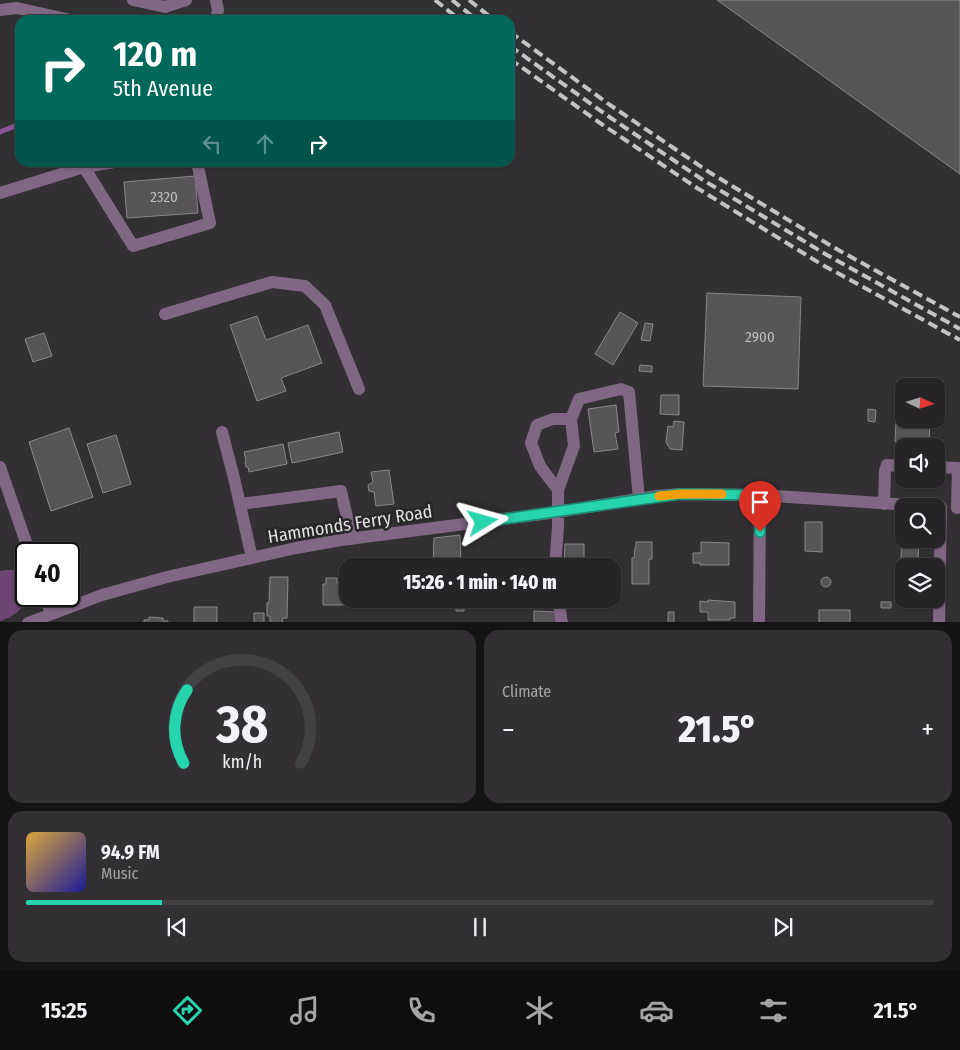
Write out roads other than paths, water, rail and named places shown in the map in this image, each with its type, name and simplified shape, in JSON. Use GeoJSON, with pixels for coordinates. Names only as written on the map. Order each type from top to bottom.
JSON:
{"type":"FeatureCollection","features":[{"type":"Feature","properties":{"kind":"street"},"geometry":{"type":"LineString","coordinates":[[133,0],[165,7],[186,0]]}},
{"type":"Feature","properties":{"kind":"street"},"geometry":{"type":"LineString","coordinates":[[216,0],[217,15]]}},
{"type":"Feature","properties":{"kind":"street"},"geometry":{"type":"LineString","coordinates":[[0,10],[17,8],[48,15]]}},
{"type":"Feature","properties":{"kind":"street"},"geometry":{"type":"LineString","coordinates":[[0,193],[84,167],[133,246],[210,223],[198,167]]}},
{"type":"Feature","properties":{"kind":"street"},"geometry":{"type":"LineString","coordinates":[[165,314],[272,282],[305,286],[325,305],[359,389]]}},
{"type":"Feature","properties":{"kind":"street"},"geometry":{"type":"LineString","coordinates":[[556,558],[558,490],[574,446],[571,419],[579,399],[621,390],[629,392],[639,499]]}},
{"type":"Feature","properties":{"kind":"street"},"geometry":{"type":"LineString","coordinates":[[558,490],[540,466],[531,443],[537,425],[553,419],[571,419]]}},
{"type":"Feature","properties":{"kind":"street"},"geometry":{"type":"LineString","coordinates":[[222,432],[252,558]]}},
{"type":"Feature","properties":{"kind":"street"},"geometry":{"type":"LineString","coordinates":[[884,504],[885,471],[888,465],[895,465]]}},
{"type":"Feature","properties":{"kind":"street"},"geometry":{"type":"LineString","coordinates":[[0,467],[26,542]]}},
{"type":"Feature","properties":{"kind":"street"},"geometry":{"type":"LineString","coordinates":[[945,467],[959,468],[958,508],[945,507]]}},
{"type":"Feature","properties":{"kind":"street"},"geometry":{"type":"LineString","coordinates":[[240,504],[341,491],[352,539]]}},
{"type":"Feature","properties":{"kind":"street","name":"Hammonds Ferry Road"},"geometry":{"type":"LineString","coordinates":[[28,622],[102,595],[167,577],[296,548],[639,499],[680,494],[760,495],[895,505]]}},
{"type":"Feature","properties":{"kind":"street"},"geometry":{"type":"LineString","coordinates":[[759,622],[760,495]]}},
{"type":"Feature","properties":{"kind":"street"},"geometry":{"type":"LineString","coordinates":[[939,548],[940,622]]}},
{"type":"Feature","properties":{"kind":"street"},"geometry":{"type":"LineString","coordinates":[[49,607],[51,614]]}},
{"type":"Feature","properties":{"kind":"street"},"geometry":{"type":"LineString","coordinates":[[560,608],[562,622]]}},
{"type":"Feature","properties":{"kind":"waterway"},"geometry":{"type":"LineString","coordinates":[[0,132],[15,126]]}},
{"type":"Feature","properties":{"kind":"railway"},"geometry":{"type":"LineString","coordinates":[[435,0],[454,15]]}},
{"type":"Feature","properties":{"kind":"railway"},"geometry":{"type":"LineString","coordinates":[[452,0],[471,15]]}},
{"type":"Feature","properties":{"kind":"railway"},"geometry":{"type":"LineString","coordinates":[[469,0],[488,15]]}},
{"type":"Feature","properties":{"kind":"railway"},"geometry":{"type":"LineString","coordinates":[[515,36],[610,105],[709,172],[833,247],[960,317]]}},
{"type":"Feature","properties":{"kind":"railway"},"geometry":{"type":"LineString","coordinates":[[515,50],[605,114],[703,180],[827,255],[960,329]]}},
{"type":"Feature","properties":{"kind":"railway"},"geometry":{"type":"LineString","coordinates":[[515,63],[600,123],[697,188],[821,264],[960,340]]}}]}
